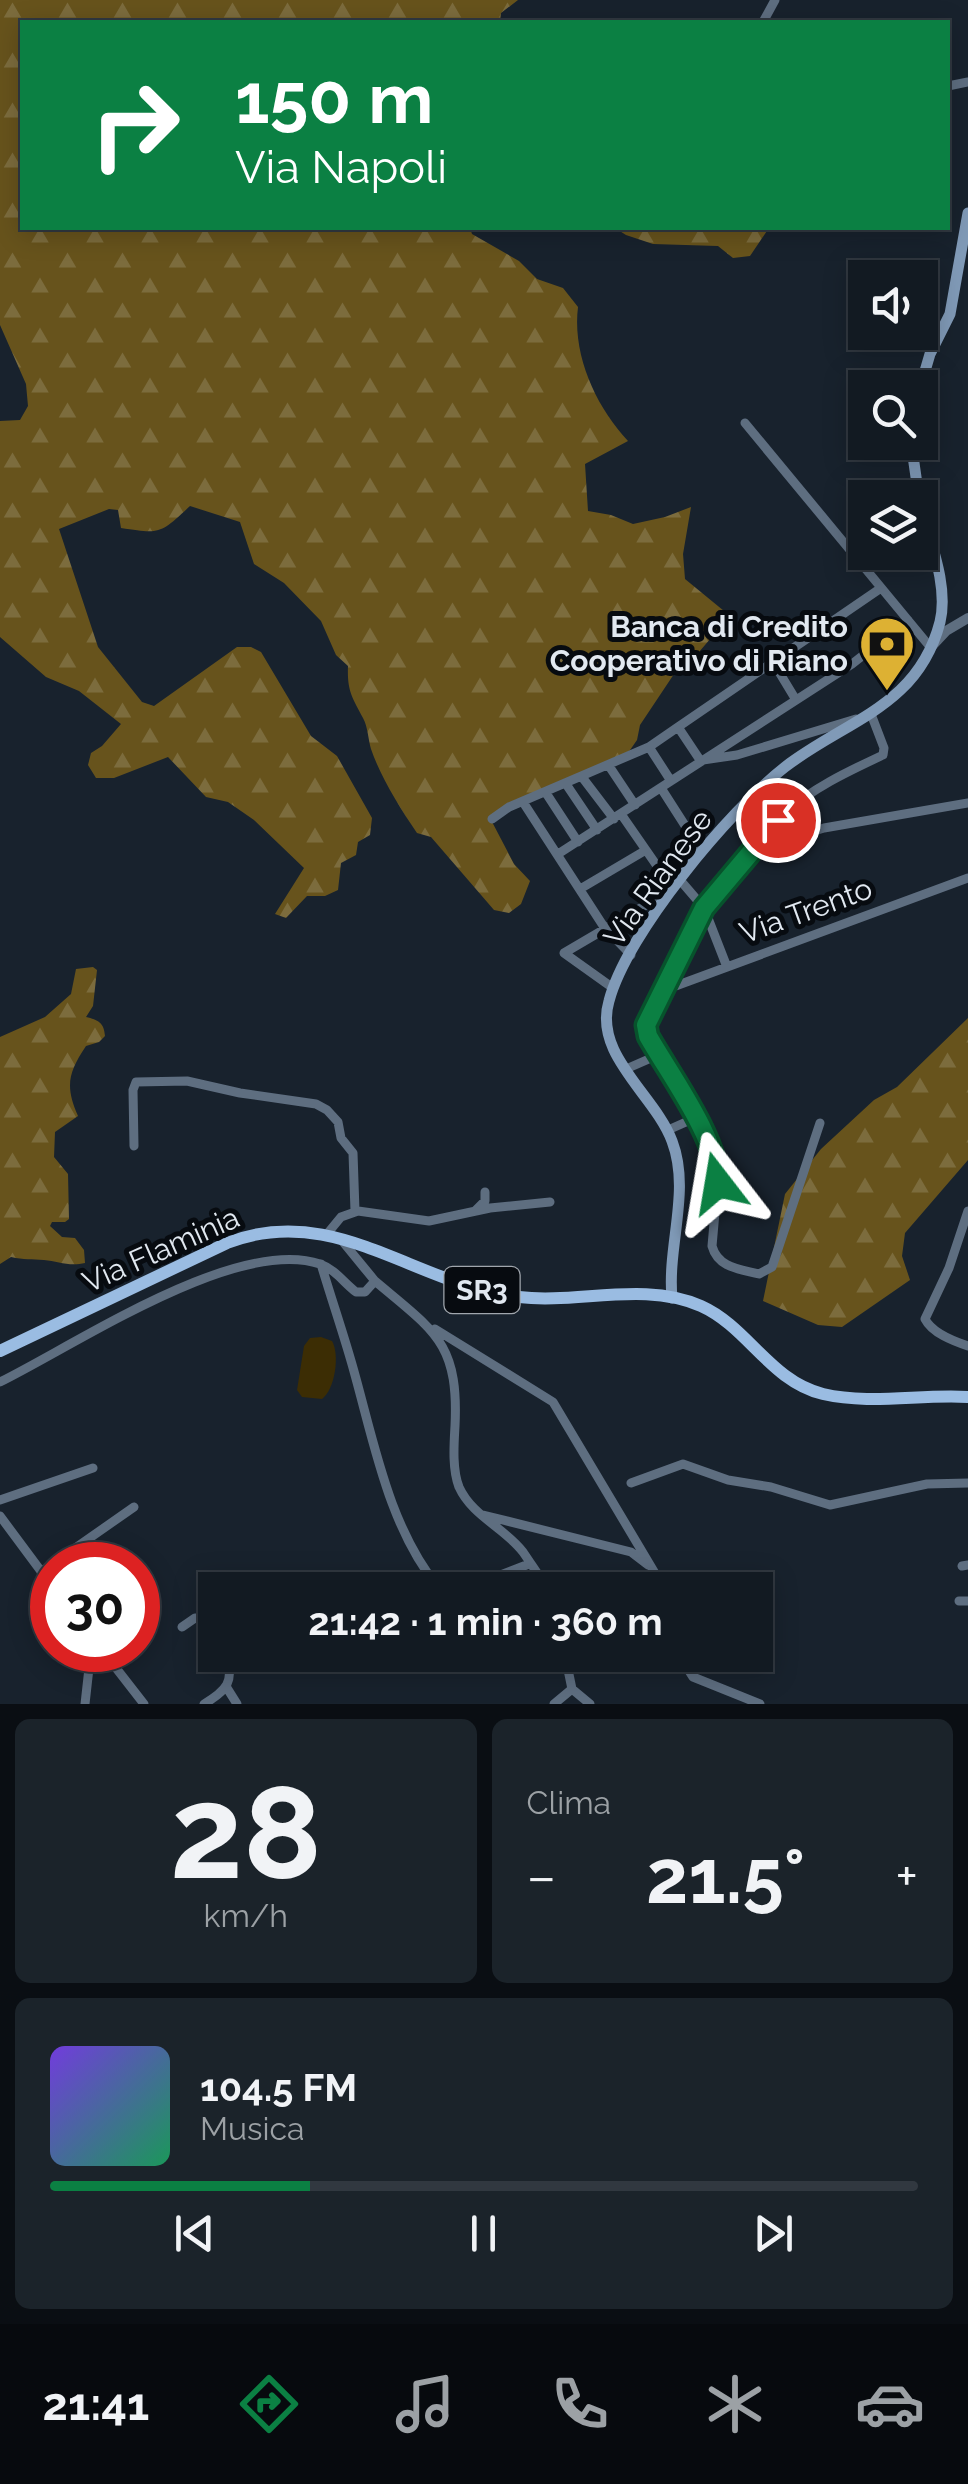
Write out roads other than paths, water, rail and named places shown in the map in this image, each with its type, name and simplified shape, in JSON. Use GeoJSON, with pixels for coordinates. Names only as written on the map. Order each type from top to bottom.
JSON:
{"type":"FeatureCollection","features":[{"type":"Feature","properties":{"kind":"main road"},"geometry":{"type":"LineString","coordinates":[[925,370],[950,314],[968,213]]}},
{"type":"Feature","properties":{"kind":"main road","name":"Via Rianese"},"geometry":{"type":"LineString","coordinates":[[672,1298],[671,1251],[680,1178],[677,1155],[668,1130],[612,1044],[606,1024],[613,988],[677,884],[766,782],[821,742],[870,715],[904,686],[931,648],[940,620],[942,601],[935,570]]}},
{"type":"Feature","properties":{"kind":"main road","name":"Via Flaminia"},"geometry":{"type":"LineString","coordinates":[[0,1351],[234,1240],[282,1230],[333,1235],[496,1294],[544,1299],[644,1295],[672,1298],[711,1311],[779,1373],[816,1392],[857,1398],[968,1398]]}},
{"type":"Feature","properties":{"kind":"street"},"geometry":{"type":"LineString","coordinates":[[744,423],[931,648],[951,627],[968,618]]}},
{"type":"Feature","properties":{"kind":"street"},"geometry":{"type":"LineString","coordinates":[[492,818],[507,808],[649,748],[881,588]]}},
{"type":"Feature","properties":{"kind":"street"},"geometry":{"type":"LineString","coordinates":[[558,854],[852,664],[908,620]]}},
{"type":"Feature","properties":{"kind":"street"},"geometry":{"type":"LineString","coordinates":[[773,662],[796,700]]}},
{"type":"Feature","properties":{"kind":"street"},"geometry":{"type":"LineString","coordinates":[[700,760],[744,754],[870,715],[884,748],[883,755],[849,770],[792,808],[751,851],[704,908],[646,1029],[710,1143],[718,1170],[713,1252],[725,1264],[759,1274],[768,1272],[777,1256],[820,1123]]}},
{"type":"Feature","properties":{"kind":"street"},"geometry":{"type":"LineString","coordinates":[[678,726],[700,760]]}},
{"type":"Feature","properties":{"kind":"street"},"geometry":{"type":"LineString","coordinates":[[649,748],[671,781]]}},
{"type":"Feature","properties":{"kind":"street"},"geometry":{"type":"LineString","coordinates":[[609,766],[635,805]]}},
{"type":"Feature","properties":{"kind":"street"},"geometry":{"type":"LineString","coordinates":[[582,777],[677,884],[704,908],[728,967]]}},
{"type":"Feature","properties":{"kind":"street"},"geometry":{"type":"LineString","coordinates":[[566,784],[597,830]]}},
{"type":"Feature","properties":{"kind":"street"},"geometry":{"type":"LineString","coordinates":[[660,788],[702,852]]}},
{"type":"Feature","properties":{"kind":"street"},"geometry":{"type":"LineString","coordinates":[[546,793],[578,842]]}},
{"type":"Feature","properties":{"kind":"street"},"geometry":{"type":"LineString","coordinates":[[523,802],[604,928],[631,956]]}},
{"type":"Feature","properties":{"kind":"street"},"geometry":{"type":"LineString","coordinates":[[751,851],[824,828],[968,803]]}},
{"type":"Feature","properties":{"kind":"street"},"geometry":{"type":"LineString","coordinates":[[580,889],[646,850]]}},
{"type":"Feature","properties":{"kind":"street","name":"Via Trento"},"geometry":{"type":"LineString","coordinates":[[662,991],[968,878]]}},
{"type":"Feature","properties":{"kind":"street"},"geometry":{"type":"LineString","coordinates":[[613,988],[564,952],[677,884]]}},
{"type":"Feature","properties":{"kind":"street"},"geometry":{"type":"LineString","coordinates":[[626,1069],[658,1055]]}},
{"type":"Feature","properties":{"kind":"street"},"geometry":{"type":"LineString","coordinates":[[134,1146],[133,1090],[136,1082],[143,1080],[187,1081],[316,1104],[338,1122],[340,1138],[352,1153],[355,1212]]}},
{"type":"Feature","properties":{"kind":"street"},"geometry":{"type":"LineString","coordinates":[[668,1130],[695,1118]]}},
{"type":"Feature","properties":{"kind":"street"},"geometry":{"type":"LineString","coordinates":[[474,1212],[486,1201],[485,1192]]}},
{"type":"Feature","properties":{"kind":"street"},"geometry":{"type":"LineString","coordinates":[[550,1202],[422,1221],[373,1211],[355,1212],[341,1217],[333,1235],[374,1281],[424,1322],[552,1402],[620,1519],[656,1572]]}},
{"type":"Feature","properties":{"kind":"street"},"geometry":{"type":"LineString","coordinates":[[968,1211],[925,1322],[968,1346]]}},
{"type":"Feature","properties":{"kind":"street"},"geometry":{"type":"LineString","coordinates":[[0,1382],[192,1281],[266,1260],[294,1259],[321,1264],[339,1274],[356,1292],[365,1292],[374,1281]]}},
{"type":"Feature","properties":{"kind":"street"},"geometry":{"type":"LineString","coordinates":[[321,1264],[380,1471],[422,1567],[438,1587],[467,1588],[529,1564]]}},
{"type":"Feature","properties":{"kind":"street"},"geometry":{"type":"LineString","coordinates":[[424,1322],[446,1351],[456,1383],[454,1453],[459,1486],[480,1515],[522,1551],[535,1572]]}},
{"type":"Feature","properties":{"kind":"street"},"geometry":{"type":"LineString","coordinates":[[632,1483],[673,1465],[686,1464],[728,1480],[770,1487],[826,1505],[927,1484],[968,1483]]}},
{"type":"Feature","properties":{"kind":"street"},"geometry":{"type":"LineString","coordinates":[[0,1500],[93,1468]]}},
{"type":"Feature","properties":{"kind":"street"},"geometry":{"type":"LineString","coordinates":[[84,1542],[134,1507]]}},
{"type":"Feature","properties":{"kind":"street"},"geometry":{"type":"LineString","coordinates":[[480,1515],[631,1552],[656,1572]]}},
{"type":"Feature","properties":{"kind":"street"},"geometry":{"type":"LineString","coordinates":[[0,1516],[30,1557]]}},
{"type":"Feature","properties":{"kind":"street"},"geometry":{"type":"LineString","coordinates":[[182,1627],[198,1619]]}},
{"type":"Feature","properties":{"kind":"street"},"geometry":{"type":"LineString","coordinates":[[85,1704],[89,1672]]}},
{"type":"Feature","properties":{"kind":"street"},"geometry":{"type":"LineString","coordinates":[[119,1672],[144,1704]]}},
{"type":"Feature","properties":{"kind":"street"},"geometry":{"type":"LineString","coordinates":[[204,1704],[227,1688],[230,1672]]}},
{"type":"Feature","properties":{"kind":"street"},"geometry":{"type":"LineString","coordinates":[[569,1672],[572,1688],[590,1704]]}},
{"type":"Feature","properties":{"kind":"street"},"geometry":{"type":"LineString","coordinates":[[690,1672],[754,1702]]}},
{"type":"Feature","properties":{"kind":"street"},"geometry":{"type":"LineString","coordinates":[[227,1688],[237,1704]]}},
{"type":"Feature","properties":{"kind":"street"},"geometry":{"type":"LineString","coordinates":[[554,1704],[572,1688]]}},
{"type":"Feature","properties":{"kind":"place","name":"Banca di Credito Cooperativo di Riano"},"geometry":{"type":"Point","coordinates":[887,693]}}]}
